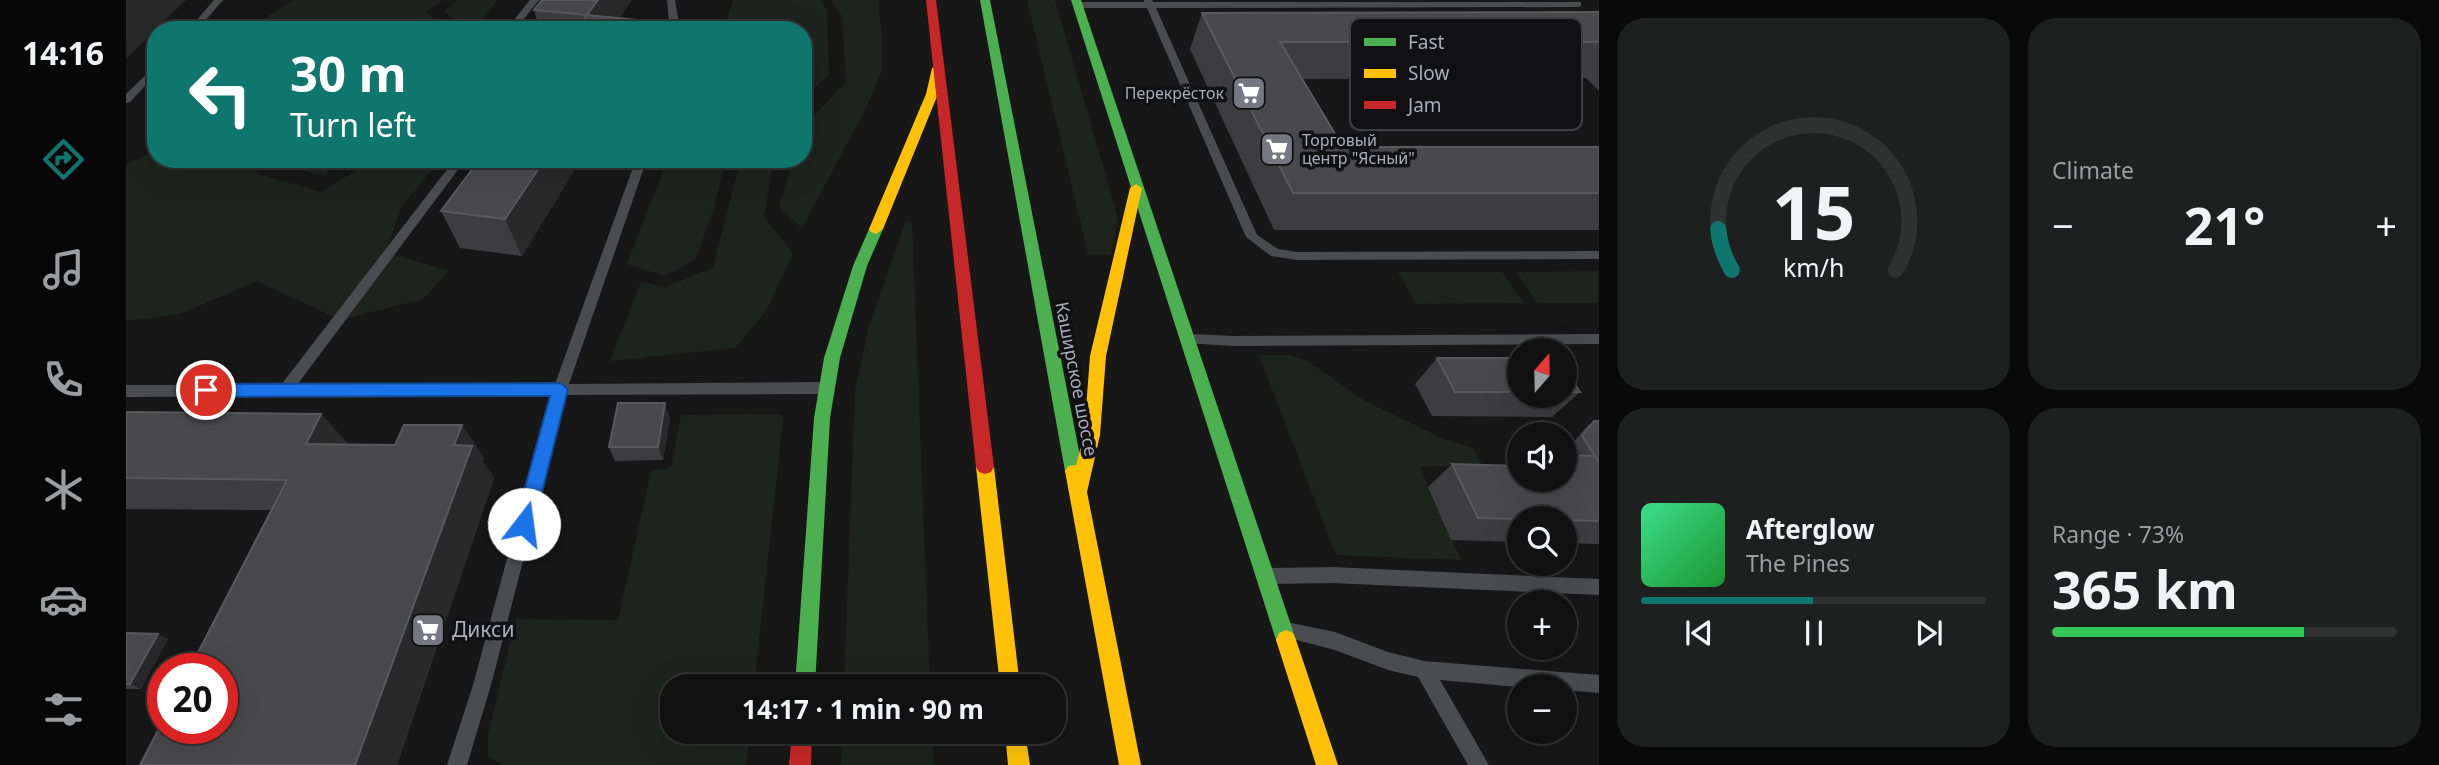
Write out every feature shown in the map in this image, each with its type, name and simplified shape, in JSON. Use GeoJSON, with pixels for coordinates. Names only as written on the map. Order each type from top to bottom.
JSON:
{"type":"FeatureCollection","features":[{"type":"Feature","properties":{"kind":"main road"},"geometry":{"type":"LineString","coordinates":[[931,0],[1009,674]]}},
{"type":"Feature","properties":{"kind":"main road","name":"Каширское шоссе"},"geometry":{"type":"LineString","coordinates":[[985,0],[1130,765]]}},
{"type":"Feature","properties":{"kind":"main road"},"geometry":{"type":"LineString","coordinates":[[1077,3],[1326,765]]}},
{"type":"Feature","properties":{"kind":"main road"},"geometry":{"type":"LineString","coordinates":[[806,674],[818,472],[832,358],[860,266],[932,94],[938,68]]}},
{"type":"Feature","properties":{"kind":"main road"},"geometry":{"type":"LineString","coordinates":[[1078,492],[1092,435],[1098,356],[1136,188]]}},
{"type":"Feature","properties":{"kind":"main road"},"geometry":{"type":"LineString","coordinates":[[800,765],[801,744]]}},
{"type":"Feature","properties":{"kind":"main road"},"geometry":{"type":"LineString","coordinates":[[1016,744],[1019,765]]}},
{"type":"Feature","properties":{"kind":"lane"},"geometry":{"type":"LineString","coordinates":[[200,21],[219,0]]}},
{"type":"Feature","properties":{"kind":"lane"},"geometry":{"type":"LineString","coordinates":[[518,21],[535,0]]}},
{"type":"Feature","properties":{"kind":"lane"},"geometry":{"type":"LineString","coordinates":[[671,0],[674,21]]}},
{"type":"Feature","properties":{"kind":"lane"},"geometry":{"type":"LineString","coordinates":[[1077,3],[1576,2],[1587,12]]}},
{"type":"Feature","properties":{"kind":"lane"},"geometry":{"type":"LineString","coordinates":[[1149,3],[1252,237],[1267,249],[1297,256],[1599,255]]}},
{"type":"Feature","properties":{"kind":"lane"},"geometry":{"type":"LineString","coordinates":[[126,100],[147,78]]}},
{"type":"Feature","properties":{"kind":"lane"},"geometry":{"type":"LineString","coordinates":[[285,390],[454,168]]}},
{"type":"Feature","properties":{"kind":"lane"},"geometry":{"type":"LineString","coordinates":[[460,764],[560,389],[639,168]]}},
{"type":"Feature","properties":{"kind":"lane"},"geometry":{"type":"LineString","coordinates":[[1188,339],[1599,339]]}},
{"type":"Feature","properties":{"kind":"lane"},"geometry":{"type":"LineString","coordinates":[[126,391],[827,388]]}},
{"type":"Feature","properties":{"kind":"lane"},"geometry":{"type":"LineString","coordinates":[[1266,576],[1332,575],[1599,587]]}},
{"type":"Feature","properties":{"kind":"lane"},"geometry":{"type":"LineString","coordinates":[[1282,629],[1335,641],[1388,661],[1424,670],[1599,684]]}},
{"type":"Feature","properties":{"kind":"lane"},"geometry":{"type":"LineString","coordinates":[[1424,670],[1479,765]]}},
{"type":"Feature","properties":{"kind":"shaded area"},"geometry":{"type":"Polygon","coordinates":[[[294,0],[443,0],[426,12],[438,21],[260,21],[294,0]]]}},
{"type":"Feature","properties":{"kind":"shaded area"},"geometry":{"type":"Polygon","coordinates":[[[458,0],[497,0],[482,21],[455,21],[444,11],[458,0]]]}},
{"type":"Feature","properties":{"kind":"shaded area"},"geometry":{"type":"Polygon","coordinates":[[[733,0],[821,0],[827,11],[829,75],[812,90],[812,21],[727,20],[733,0]]]}},
{"type":"Feature","properties":{"kind":"shaded area"},"geometry":{"type":"Polygon","coordinates":[[[831,0],[878,0],[882,71],[865,110],[802,228],[779,207],[790,168],[812,168],[812,118],[846,82],[842,16],[831,0]]]}},
{"type":"Feature","properties":{"kind":"shaded area"},"geometry":{"type":"Polygon","coordinates":[[[1027,0],[1055,0],[1118,218],[1111,255],[1088,254],[1027,0]]]}},
{"type":"Feature","properties":{"kind":"shaded area"},"geometry":{"type":"Polygon","coordinates":[[[147,155],[147,168],[257,168],[255,173],[321,192],[360,168],[434,168],[402,206],[385,252],[449,271],[423,299],[340,320],[257,281],[180,314],[126,321],[126,164],[147,155]]]}},
{"type":"Feature","properties":{"kind":"shaded area"},"geometry":{"type":"Polygon","coordinates":[[[292,168],[332,168],[326,176],[292,168]]]}},
{"type":"Feature","properties":{"kind":"shaded area"},"geometry":{"type":"Polygon","coordinates":[[[664,168],[724,168],[696,259],[665,276],[627,264],[664,168]]]}},
{"type":"Feature","properties":{"kind":"shaded area"},"geometry":{"type":"Polygon","coordinates":[[[739,168],[772,168],[764,217],[793,253],[767,310],[735,348],[610,361],[641,282],[665,287],[713,268],[739,168]]]}},
{"type":"Feature","properties":{"kind":"shaded area"},"geometry":{"type":"Polygon","coordinates":[[[906,221],[912,222],[930,674],[844,674],[855,391],[868,329],[906,221]]]}},
{"type":"Feature","properties":{"kind":"shaded area"},"geometry":{"type":"Polygon","coordinates":[[[1599,271],[1599,303],[1538,303],[1516,272],[1599,271]]]}},
{"type":"Feature","properties":{"kind":"shaded area"},"geometry":{"type":"Polygon","coordinates":[[[1398,272],[1502,272],[1524,303],[1416,304],[1398,272]]]}},
{"type":"Feature","properties":{"kind":"shaded area"},"geometry":{"type":"Polygon","coordinates":[[[1259,355],[1288,355],[1306,360],[1365,401],[1446,440],[1473,448],[1481,464],[1420,467],[1461,560],[1336,555],[1259,355]]]}},
{"type":"Feature","properties":{"kind":"shaded area"},"geometry":{"type":"Polygon","coordinates":[[[771,414],[782,415],[783,420],[755,674],[660,674],[660,744],[749,744],[746,765],[503,765],[488,756],[488,734],[516,619],[618,620],[651,471],[671,468],[681,415],[771,414]]]}},
{"type":"Feature","properties":{"kind":"shaded area"},"geometry":{"type":"Polygon","coordinates":[[[842,744],[933,744],[934,765],[841,765],[842,744]]]}},
{"type":"Feature","properties":{"kind":"building"},"geometry":{"type":"Polygon","coordinates":[[[542,0],[598,0],[587,15],[534,10],[542,0]]]}},
{"type":"Feature","properties":{"kind":"building"},"geometry":{"type":"Polygon","coordinates":[[[1599,12],[1599,42],[1582,42],[1582,18],[1350,18],[1350,42],[1280,42],[1343,147],[1599,147],[1599,193],[1293,193],[1202,13],[1599,12]]]}},
{"type":"Feature","properties":{"kind":"building"},"geometry":{"type":"Polygon","coordinates":[[[587,15],[638,20],[637,21],[583,21],[587,15]]]}},
{"type":"Feature","properties":{"kind":"building"},"geometry":{"type":"Polygon","coordinates":[[[473,168],[539,168],[505,219],[441,211],[473,168]]]}},
{"type":"Feature","properties":{"kind":"building"},"geometry":{"type":"Polygon","coordinates":[[[1437,358],[1507,358],[1507,392],[1455,392],[1437,358]]]}},
{"type":"Feature","properties":{"kind":"building"},"geometry":{"type":"Polygon","coordinates":[[[618,403],[665,403],[658,447],[609,447],[618,403]]]}},
{"type":"Feature","properties":{"kind":"building"},"geometry":{"type":"Polygon","coordinates":[[[126,412],[321,414],[306,444],[395,445],[404,425],[462,425],[454,445],[472,446],[355,765],[140,765],[151,744],[238,744],[238,653],[198,653],[287,480],[126,478],[126,412]]]}},
{"type":"Feature","properties":{"kind":"building"},"geometry":{"type":"Polygon","coordinates":[[[1594,421],[1599,421],[1599,461],[1582,436],[1594,421]]]}},
{"type":"Feature","properties":{"kind":"building"},"geometry":{"type":"Polygon","coordinates":[[[1577,455],[1595,456],[1599,463],[1599,521],[1577,520],[1577,506],[1507,506],[1507,519],[1478,518],[1452,464],[1507,466],[1507,492],[1577,492],[1577,455]]]}},
{"type":"Feature","properties":{"kind":"building"},"geometry":{"type":"Polygon","coordinates":[[[126,633],[158,634],[130,684],[126,684],[126,633]]]}},
{"type":"Feature","properties":{"kind":"traffic: fast"},"geometry":{"type":"LineString","coordinates":[[985,0],[1074,471]]}},
{"type":"Feature","properties":{"kind":"traffic: fast"},"geometry":{"type":"LineString","coordinates":[[1076,0],[1286,640]]}},
{"type":"Feature","properties":{"kind":"traffic: fast"},"geometry":{"type":"LineString","coordinates":[[806,674],[822,418],[832,358],[860,266],[876,229]]}},
{"type":"Feature","properties":{"kind":"traffic: slow"},"geometry":{"type":"LineString","coordinates":[[876,229],[932,94],[938,68]]}},
{"type":"Feature","properties":{"kind":"traffic: slow"},"geometry":{"type":"LineString","coordinates":[[1078,492],[1092,435],[1098,356],[1136,188]]}},
{"type":"Feature","properties":{"kind":"traffic: slow"},"geometry":{"type":"LineString","coordinates":[[985,467],[1009,674]]}},
{"type":"Feature","properties":{"kind":"traffic: slow"},"geometry":{"type":"LineString","coordinates":[[1074,471],[1130,765]]}},
{"type":"Feature","properties":{"kind":"traffic: slow"},"geometry":{"type":"LineString","coordinates":[[1286,640],[1327,765]]}},
{"type":"Feature","properties":{"kind":"traffic: slow"},"geometry":{"type":"LineString","coordinates":[[1016,744],[1019,765]]}},
{"type":"Feature","properties":{"kind":"traffic: jam"},"geometry":{"type":"LineString","coordinates":[[931,0],[985,467]]}},
{"type":"Feature","properties":{"kind":"traffic: jam"},"geometry":{"type":"LineString","coordinates":[[800,765],[801,744]]}},
{"type":"Feature","properties":{"kind":"place","name":"Перекрёсток"},"geometry":{"type":"Point","coordinates":[1249,93]}},
{"type":"Feature","properties":{"kind":"place","name":"Торговый центр \"Ясный\""},"geometry":{"type":"Point","coordinates":[1277,149]}},
{"type":"Feature","properties":{"kind":"place","name":"Дикси"},"geometry":{"type":"Point","coordinates":[428,630]}},
{"type":"Feature","properties":{"kind":"route"},"geometry":{"type":"LineString","coordinates":[[206,390],[560,389],[524,524]]}}]}
